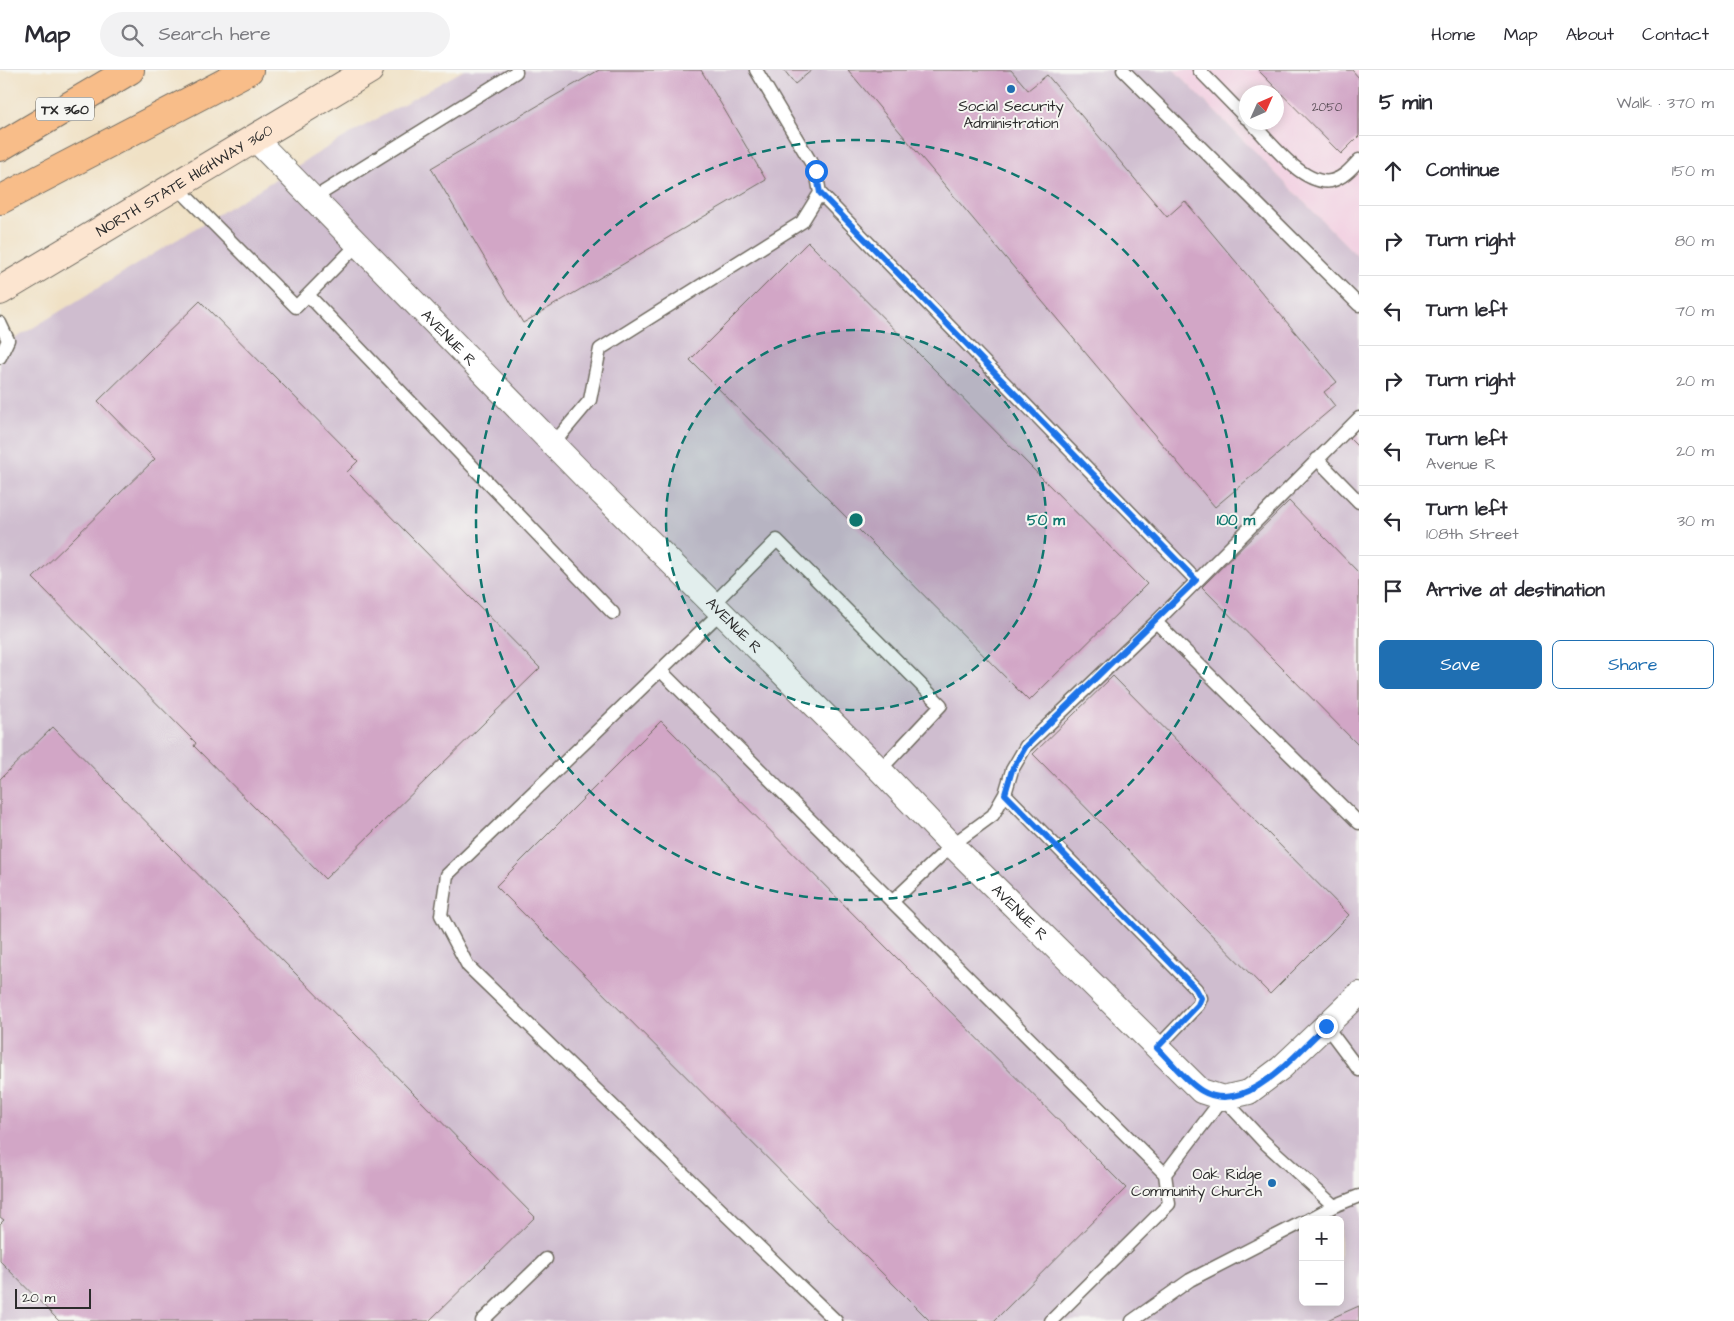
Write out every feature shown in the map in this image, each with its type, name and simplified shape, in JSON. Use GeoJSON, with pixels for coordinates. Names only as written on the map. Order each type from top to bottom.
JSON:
{"type":"FeatureCollection","features":[{"type":"Feature","properties":{"kind":"highway","name":"TX 360"},"geometry":{"type":"LineString","coordinates":[[0,147],[130,70]]}},
{"type":"Feature","properties":{"kind":"highway"},"geometry":{"type":"LineString","coordinates":[[0,200],[249,70]]}},
{"type":"Feature","properties":{"kind":"main road","name":"NORTH STATE HIGHWAY 360"},"geometry":{"type":"LineString","coordinates":[[0,291],[369,70]]}},
{"type":"Feature","properties":{"kind":"street","name":"AVENUE R"},"geometry":{"type":"LineString","coordinates":[[254,138],[553,444],[880,770],[952,846],[1202,1091],[1223,1098]]}},
{"type":"Feature","properties":{"kind":"street"},"geometry":{"type":"LineString","coordinates":[[1223,1098],[1249,1092],[1281,1068],[1359,994]]}},
{"type":"Feature","properties":{"kind":"lane"},"geometry":{"type":"LineString","coordinates":[[756,70],[816,171],[820,193],[1196,580]]}},
{"type":"Feature","properties":{"kind":"lane"},"geometry":{"type":"LineString","coordinates":[[1123,70],[1359,304]]}},
{"type":"Feature","properties":{"kind":"lane"},"geometry":{"type":"LineString","coordinates":[[1199,70],[1239,111]]}},
{"type":"Feature","properties":{"kind":"lane"},"geometry":{"type":"LineString","coordinates":[[314,198],[517,71]]}},
{"type":"Feature","properties":{"kind":"lane"},"geometry":{"type":"LineString","coordinates":[[1259,130],[1294,167],[1314,180],[1330,181],[1345,175],[1359,160]]}},
{"type":"Feature","properties":{"kind":"lane"},"geometry":{"type":"LineString","coordinates":[[175,186],[296,307],[358,244]]}},
{"type":"Feature","properties":{"kind":"lane"},"geometry":{"type":"LineString","coordinates":[[553,444],[590,400],[600,349],[802,222],[820,193]]}},
{"type":"Feature","properties":{"kind":"lane"},"geometry":{"type":"LineString","coordinates":[[308,295],[613,614]]}},
{"type":"Feature","properties":{"kind":"lane"},"geometry":{"type":"LineString","coordinates":[[0,324],[8,340],[0,357]]}},
{"type":"Feature","properties":{"kind":"lane"},"geometry":{"type":"LineString","coordinates":[[893,902],[952,846],[993,815],[1005,794],[1012,770],[1026,746],[1156,622],[1359,418]]}},
{"type":"Feature","properties":{"kind":"lane"},"geometry":{"type":"LineString","coordinates":[[1317,459],[1359,502]]}},
{"type":"Feature","properties":{"kind":"lane"},"geometry":{"type":"LineString","coordinates":[[836,1321],[468,966],[441,916],[447,875],[660,670],[777,540],[941,705],[880,770]]}},
{"type":"Feature","properties":{"kind":"lane"},"geometry":{"type":"LineString","coordinates":[[1156,622],[1359,823]]}},
{"type":"Feature","properties":{"kind":"lane"},"geometry":{"type":"LineString","coordinates":[[660,670],[1165,1174],[1169,1204],[1051,1321]]}},
{"type":"Feature","properties":{"kind":"lane"},"geometry":{"type":"LineString","coordinates":[[1005,794],[1196,989],[1201,998],[1198,1005],[1157,1048]]}},
{"type":"Feature","properties":{"kind":"lane"},"geometry":{"type":"LineString","coordinates":[[1326,1026],[1359,1070]]}},
{"type":"Feature","properties":{"kind":"lane"},"geometry":{"type":"LineString","coordinates":[[1165,1174],[1223,1098],[1263,1141],[1334,1206]]}},
{"type":"Feature","properties":{"kind":"lane"},"geometry":{"type":"LineString","coordinates":[[1315,1216],[1359,1196]]}},
{"type":"Feature","properties":{"kind":"lane"},"geometry":{"type":"LineString","coordinates":[[1132,1321],[1190,1280],[1299,1224]]}},
{"type":"Feature","properties":{"kind":"lane"},"geometry":{"type":"LineString","coordinates":[[482,1321],[546,1259]]}},
{"type":"Feature","properties":{"kind":"shaded area"},"geometry":{"type":"Polygon","coordinates":[[[464,70],[1174,70],[1359,258],[1359,1321],[0,1321],[0,348],[341,139],[464,70]]]}},
{"type":"Feature","properties":{"kind":"shaded area"},"geometry":{"type":"Polygon","coordinates":[[[1174,70],[1359,70],[1359,258],[1174,70]]]}},
{"type":"Feature","properties":{"kind":"building"},"geometry":{"type":"Polygon","coordinates":[[[599,70],[701,70],[766,180],[523,323],[431,168],[599,70]]]}},
{"type":"Feature","properties":{"kind":"building"},"geometry":{"type":"Polygon","coordinates":[[[784,70],[812,70],[795,84],[784,70]]]}},
{"type":"Feature","properties":{"kind":"building"},"geometry":{"type":"Polygon","coordinates":[[[848,70],[1011,70],[1028,90],[1047,75],[1167,217],[1185,201],[1337,382],[1324,392],[1335,406],[1215,507],[848,70]]]}},
{"type":"Feature","properties":{"kind":"building"},"geometry":{"type":"Polygon","coordinates":[[[1258,70],[1352,70],[1359,78],[1359,136],[1341,154],[1284,96],[1284,85],[1273,85],[1258,70]]]}},
{"type":"Feature","properties":{"kind":"building"},"geometry":{"type":"Polygon","coordinates":[[[808,242],[1147,584],[1029,701],[690,360],[808,242]]]}},
{"type":"Feature","properties":{"kind":"building"},"geometry":{"type":"Polygon","coordinates":[[[200,301],[358,461],[347,472],[540,668],[325,879],[194,746],[196,743],[33,578],[155,459],[98,401],[200,301]]]}},
{"type":"Feature","properties":{"kind":"building"},"geometry":{"type":"Polygon","coordinates":[[[1359,428],[1359,448],[1349,438],[1359,428]]]}},
{"type":"Feature","properties":{"kind":"building"},"geometry":{"type":"Polygon","coordinates":[[[1289,501],[1359,573],[1359,746],[1202,587],[1289,501]]]}},
{"type":"Feature","properties":{"kind":"building"},"geometry":{"type":"Polygon","coordinates":[[[1113,676],[1349,915],[1270,994],[1033,754],[1113,676]]]}},
{"type":"Feature","properties":{"kind":"building"},"geometry":{"type":"Polygon","coordinates":[[[661,721],[1126,1188],[994,1321],[930,1321],[496,886],[661,721]]]}},
{"type":"Feature","properties":{"kind":"building"},"geometry":{"type":"Polygon","coordinates":[[[53,727],[535,1217],[429,1321],[59,1321],[0,1261],[0,1224],[4,1220],[0,1217],[0,779],[53,727]]]}},
{"type":"Feature","properties":{"kind":"building"},"geometry":{"type":"Polygon","coordinates":[[[1359,1306],[1359,1321],[1325,1321],[1359,1306]]]}},
{"type":"Feature","properties":{"kind":"place","name":"Social Security Administration"},"geometry":{"type":"Point","coordinates":[1011,89]}},
{"type":"Feature","properties":{"kind":"place","name":"Oak Ridge Community Church"},"geometry":{"type":"Point","coordinates":[1272,1183]}},
{"type":"Feature","properties":{"kind":"route"},"geometry":{"type":"LineString","coordinates":[[816,171],[820,193],[1196,580],[1156,622],[1026,746],[1012,770],[1005,794],[1196,989],[1201,998],[1198,1005],[1157,1048],[1202,1091],[1223,1098],[1249,1092],[1281,1068],[1326,1026]]}}]}
